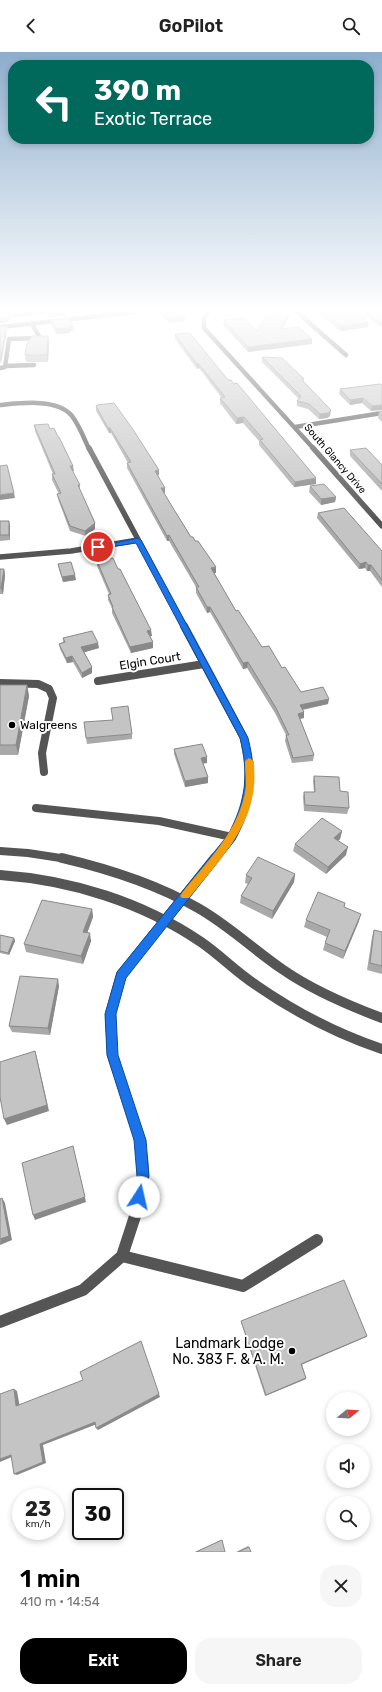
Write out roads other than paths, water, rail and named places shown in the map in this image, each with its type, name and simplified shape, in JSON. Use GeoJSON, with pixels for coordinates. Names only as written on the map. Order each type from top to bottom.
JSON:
{"type":"FeatureCollection","features":[{"type":"Feature","properties":{"kind":"street","name":"South Glancy Drive"},"geometry":{"type":"LineString","coordinates":[[254,382],[382,526]]}},
{"type":"Feature","properties":{"kind":"street"},"geometry":{"type":"LineString","coordinates":[[0,405],[34,402],[51,404],[63,409],[71,415],[244,738],[249,759],[250,786],[242,817],[232,837],[121,976],[110,1014],[112,1055],[140,1140],[143,1176],[138,1207],[122,1256],[84,1290],[0,1322]]}},
{"type":"Feature","properties":{"kind":"street"},"geometry":{"type":"LineString","coordinates":[[295,427],[382,413]]}},
{"type":"Feature","properties":{"kind":"street"},"geometry":{"type":"LineString","coordinates":[[0,557],[71,552],[138,540]]}},
{"type":"Feature","properties":{"kind":"street","name":"Elgin Court"},"geometry":{"type":"LineString","coordinates":[[98,681],[204,664]]}},
{"type":"Feature","properties":{"kind":"street"},"geometry":{"type":"LineString","coordinates":[[0,683],[38,684],[49,689],[53,698],[42,753],[44,772]]}},
{"type":"Feature","properties":{"kind":"street"},"geometry":{"type":"LineString","coordinates":[[36,808],[150,820],[200,828],[232,837]]}},
{"type":"Feature","properties":{"kind":"street"},"geometry":{"type":"LineString","coordinates":[[0,851],[53,857],[85,863],[142,882],[182,899],[221,922],[294,977],[340,1001],[382,1018]]}},
{"type":"Feature","properties":{"kind":"street"},"geometry":{"type":"LineString","coordinates":[[0,875],[42,880],[86,889],[144,910],[201,942],[255,985],[306,1016],[356,1040],[382,1049]]}},
{"type":"Feature","properties":{"kind":"street"},"geometry":{"type":"LineString","coordinates":[[122,1256],[243,1286],[317,1240]]}},
{"type":"Feature","properties":{"kind":"place","name":"Walgreens"},"geometry":{"type":"Point","coordinates":[12,725]}},
{"type":"Feature","properties":{"kind":"place","name":"Landmark Lodge No. 383 F. & A. M."},"geometry":{"type":"Point","coordinates":[292,1351]}}]}
